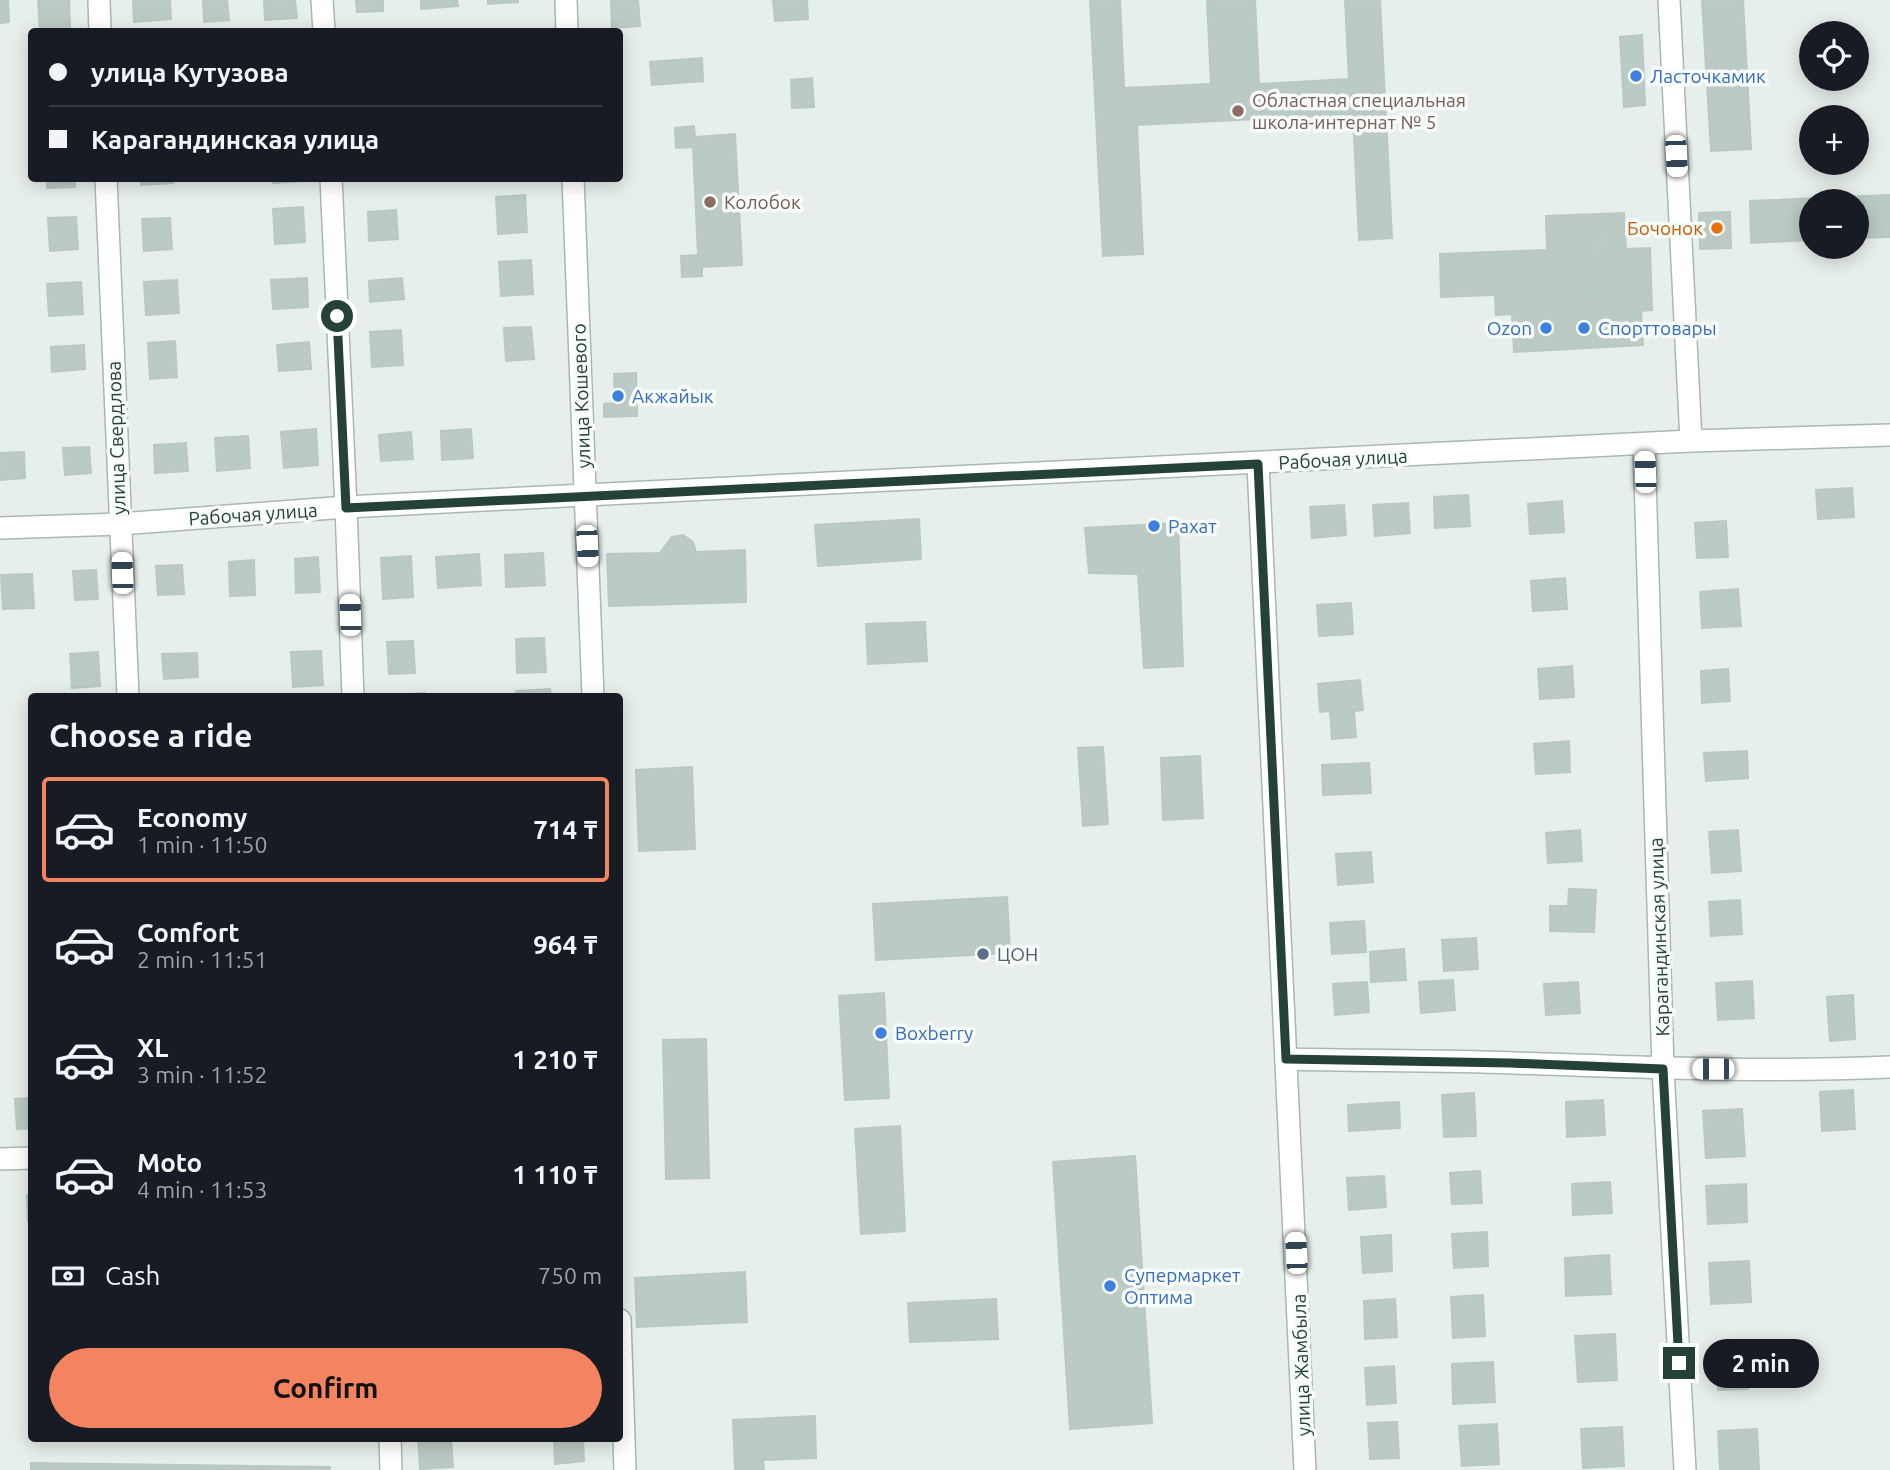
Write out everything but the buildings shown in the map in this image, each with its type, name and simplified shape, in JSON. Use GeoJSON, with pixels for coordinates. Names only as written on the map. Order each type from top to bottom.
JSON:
{"type":"FeatureCollection","features":[{"type":"Feature","properties":{"kind":"street"},"geometry":{"type":"LineString","coordinates":[[99,0],[100,28]]}},
{"type":"Feature","properties":{"kind":"street"},"geometry":{"type":"LineString","coordinates":[[322,0],[324,28]]}},
{"type":"Feature","properties":{"kind":"street"},"geometry":{"type":"LineString","coordinates":[[566,0],[567,28]]}},
{"type":"Feature","properties":{"kind":"street"},"geometry":{"type":"LineString","coordinates":[[1669,0],[1691,441]]}},
{"type":"Feature","properties":{"kind":"street","name":"улица Свердлова"},"geometry":{"type":"LineString","coordinates":[[106,182],[128,693]]}},
{"type":"Feature","properties":{"kind":"street"},"geometry":{"type":"LineString","coordinates":[[331,182],[353,693]]}},
{"type":"Feature","properties":{"kind":"street","name":"улица Кошевого"},"geometry":{"type":"LineString","coordinates":[[573,182],[593,693]]}},
{"type":"Feature","properties":{"kind":"street","name":"Рабочая улица"},"geometry":{"type":"LineString","coordinates":[[0,528],[120,524],[585,495],[1691,441],[1890,435]]}},
{"type":"Feature","properties":{"kind":"street","name":"Карагандинская улица"},"geometry":{"type":"LineString","coordinates":[[1644,445],[1663,1069],[1685,1470]]}},
{"type":"Feature","properties":{"kind":"street","name":"улица Жамбыла"},"geometry":{"type":"LineString","coordinates":[[1258,464],[1305,1470]]}},
{"type":"Feature","properties":{"kind":"street"},"geometry":{"type":"LineString","coordinates":[[1286,1059],[1663,1069],[1838,1070],[1890,1067]]}},
{"type":"Feature","properties":{"kind":"street"},"geometry":{"type":"LineString","coordinates":[[0,1159],[28,1158]]}},
{"type":"Feature","properties":{"kind":"street"},"geometry":{"type":"LineString","coordinates":[[623,1410],[625,1470]]}},
{"type":"Feature","properties":{"kind":"street"},"geometry":{"type":"LineString","coordinates":[[390,1442],[391,1470]]}},
{"type":"Feature","properties":{"kind":"place","name":"Ласточкамик"},"geometry":{"type":"Point","coordinates":[1636,76]}},
{"type":"Feature","properties":{"kind":"place","name":"Областная специальная школа-интернат № 5"},"geometry":{"type":"Point","coordinates":[1238,111]}},
{"type":"Feature","properties":{"kind":"place","name":"Колобок"},"geometry":{"type":"Point","coordinates":[710,202]}},
{"type":"Feature","properties":{"kind":"place","name":"Бочонок"},"geometry":{"type":"Point","coordinates":[1717,228]}},
{"type":"Feature","properties":{"kind":"place","name":"Ozon"},"geometry":{"type":"Point","coordinates":[1546,328]}},
{"type":"Feature","properties":{"kind":"place","name":"Спорттовары"},"geometry":{"type":"Point","coordinates":[1584,328]}},
{"type":"Feature","properties":{"kind":"place","name":"Акжайык"},"geometry":{"type":"Point","coordinates":[618,396]}},
{"type":"Feature","properties":{"kind":"place","name":"Рахат"},"geometry":{"type":"Point","coordinates":[1154,526]}},
{"type":"Feature","properties":{"kind":"place","name":"ЦОН"},"geometry":{"type":"Point","coordinates":[983,954]}},
{"type":"Feature","properties":{"kind":"place","name":"Boxberry"},"geometry":{"type":"Point","coordinates":[881,1033]}},
{"type":"Feature","properties":{"kind":"place","name":"Супермаркет Оптима"},"geometry":{"type":"Point","coordinates":[1110,1286]}},
{"type":"Feature","properties":{"kind":"route"},"geometry":{"type":"LineString","coordinates":[[337,316],[346,508],[1258,464],[1286,1059],[1663,1069],[1679,1363]]}}]}
